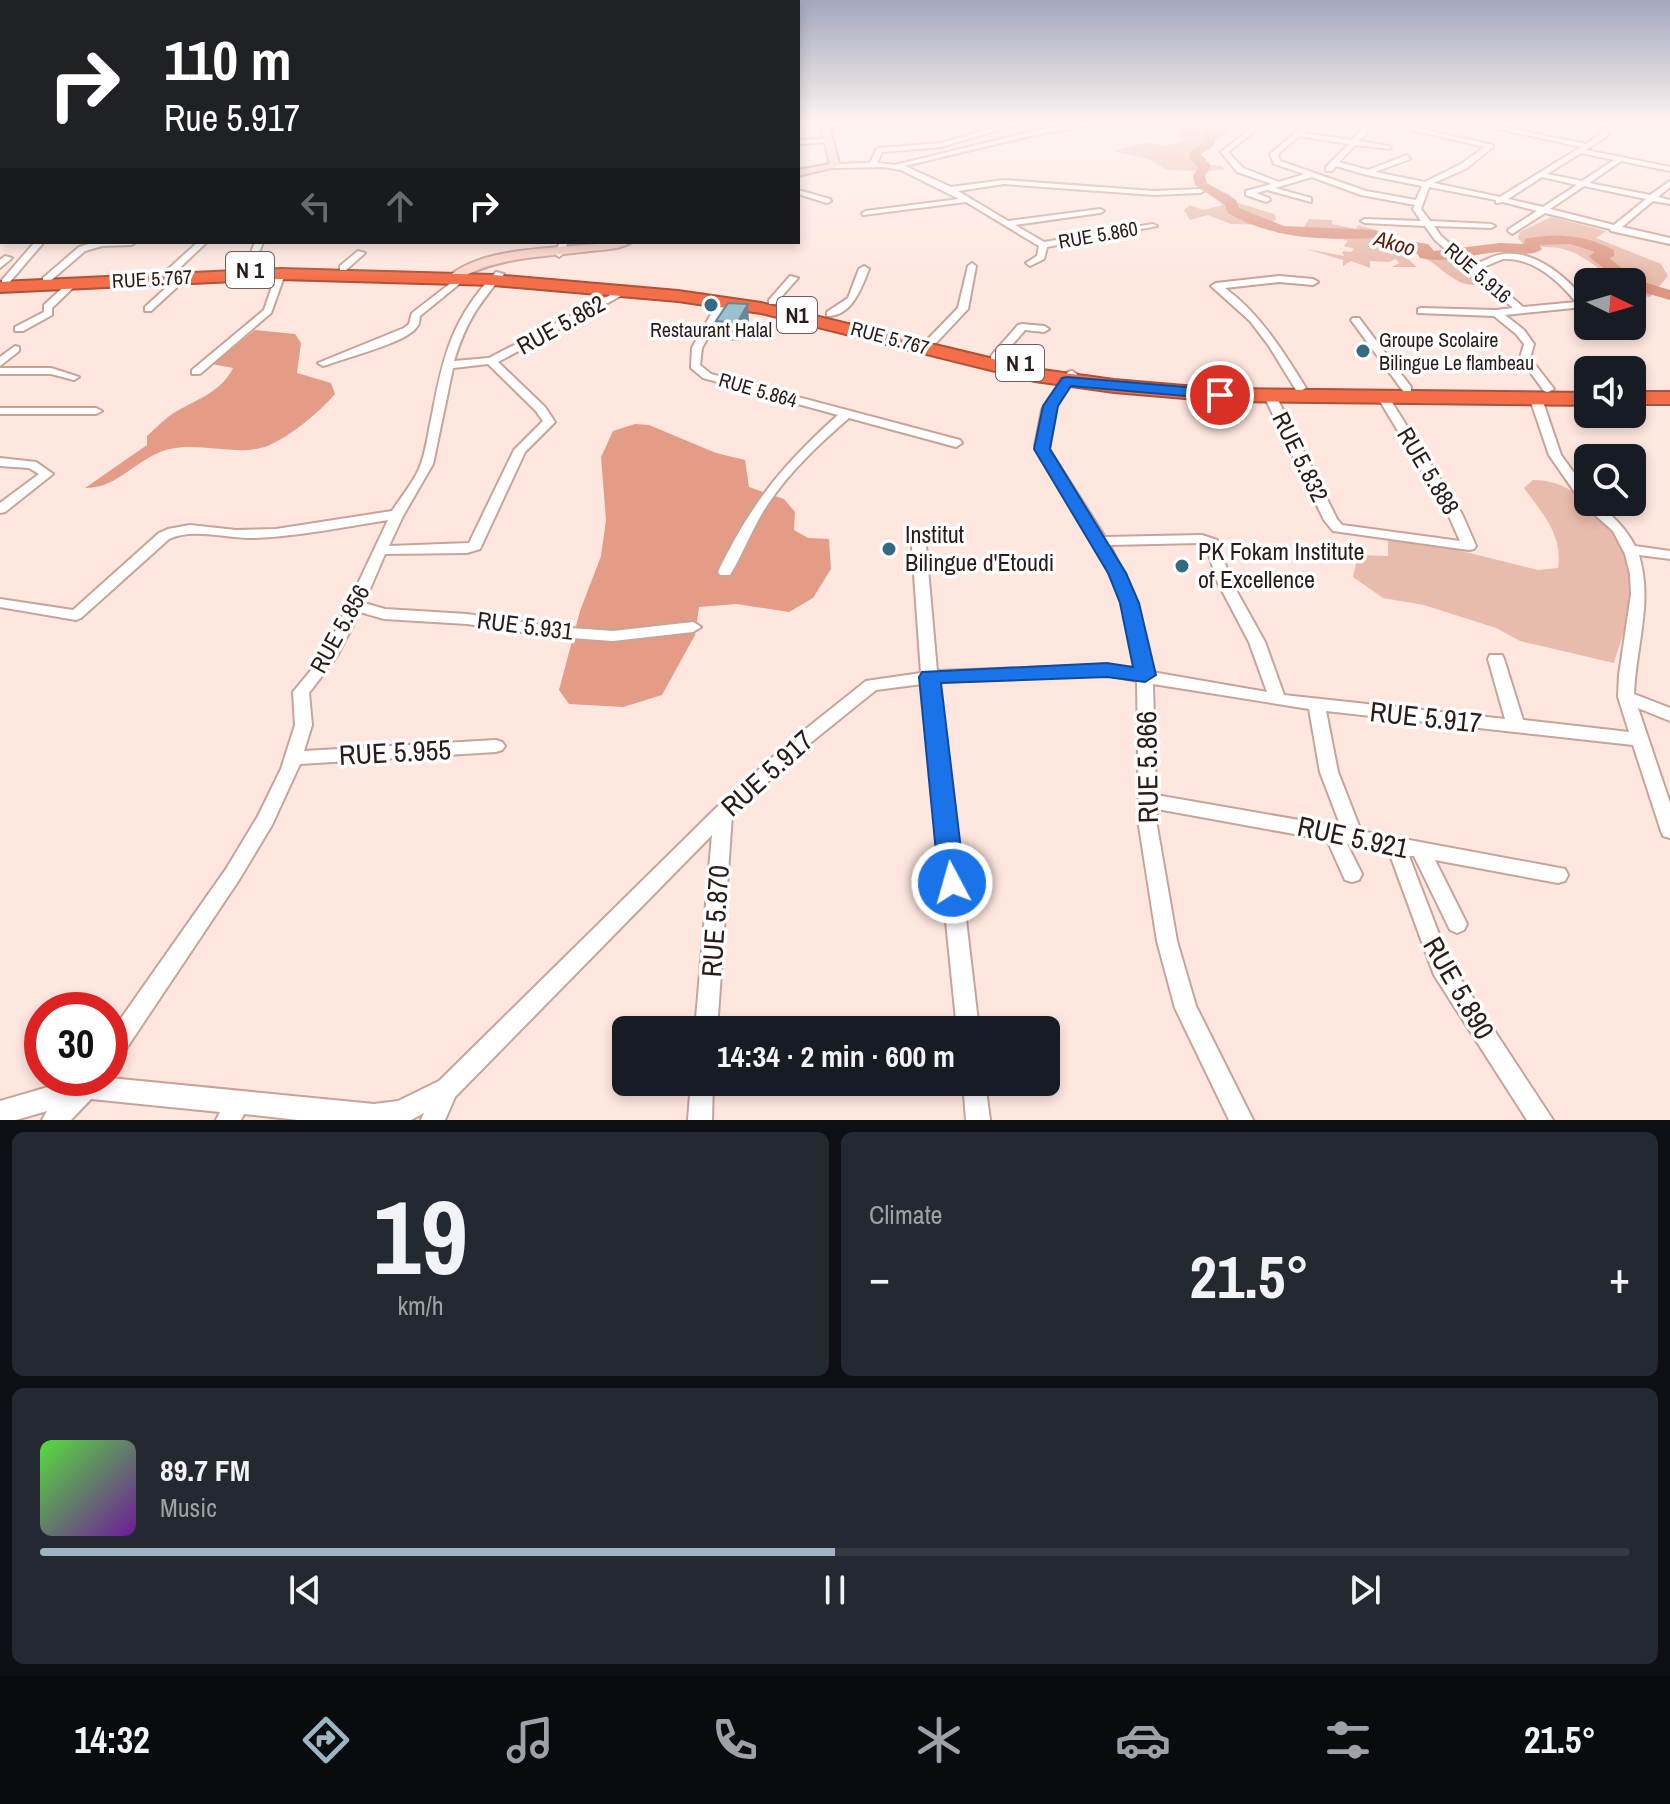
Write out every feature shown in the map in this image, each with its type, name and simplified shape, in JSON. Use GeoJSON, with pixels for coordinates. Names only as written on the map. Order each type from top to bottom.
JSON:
{"type":"FeatureCollection","features":[{"type":"Feature","properties":{"kind":"highway","name":"N 1"},"geometry":{"type":"LineString","coordinates":[[2,284],[237,270],[343,268],[458,276]]}},
{"type":"Feature","properties":{"kind":"highway","name":"RUE 5.767"},"geometry":{"type":"LineString","coordinates":[[2,284],[280,274],[496,277],[722,302],[801,316],[1070,378],[1270,396],[1384,398],[1542,394],[1574,397]]}},
{"type":"Feature","properties":{"kind":"highway","name":"N 1"},"geometry":{"type":"LineString","coordinates":[[496,277],[725,294],[772,302],[830,314],[1070,378],[1300,388],[1542,394],[1574,391]]}},
{"type":"Feature","properties":{"kind":"highway"},"geometry":{"type":"LineString","coordinates":[[1646,389],[1670,389]]}},
{"type":"Feature","properties":{"kind":"highway"},"geometry":{"type":"LineString","coordinates":[[1646,398],[1670,398]]}},
{"type":"Feature","properties":{"kind":"street"},"geometry":{"type":"LineString","coordinates":[[918,175],[1010,223],[1043,245],[1041,257],[1030,263]]}},
{"type":"Feature","properties":{"kind":"street"},"geometry":{"type":"LineString","coordinates":[[1254,175],[1278,184]]}},
{"type":"Feature","properties":{"kind":"street"},"geometry":{"type":"LineString","coordinates":[[1266,200],[1249,193],[1309,175]]}},
{"type":"Feature","properties":{"kind":"street"},"geometry":{"type":"LineString","coordinates":[[1311,175],[1364,193],[1417,203],[1426,184],[1444,175]]}},
{"type":"Feature","properties":{"kind":"street"},"geometry":{"type":"LineString","coordinates":[[1379,175],[1670,241]]}},
{"type":"Feature","properties":{"kind":"street"},"geometry":{"type":"LineString","coordinates":[[1499,201],[1542,175]]}},
{"type":"Feature","properties":{"kind":"street"},"geometry":{"type":"LineString","coordinates":[[1543,175],[1670,202]]}},
{"type":"Feature","properties":{"kind":"street"},"geometry":{"type":"LineString","coordinates":[[1512,231],[1597,175]]}},
{"type":"Feature","properties":{"kind":"street"},"geometry":{"type":"LineString","coordinates":[[949,190],[1018,182],[1145,192],[1200,191]]}},
{"type":"Feature","properties":{"kind":"street"},"geometry":{"type":"LineString","coordinates":[[1614,229],[1670,183]]}},
{"type":"Feature","properties":{"kind":"street"},"geometry":{"type":"LineString","coordinates":[[1267,188],[1308,200]]}},
{"type":"Feature","properties":{"kind":"street"},"geometry":{"type":"LineString","coordinates":[[800,193],[827,201]]}},
{"type":"Feature","properties":{"kind":"street"},"geometry":{"type":"LineString","coordinates":[[866,213],[967,200]]}},
{"type":"Feature","properties":{"kind":"street","name":"RUE 5.916"},"geometry":{"type":"LineString","coordinates":[[1417,203],[1425,222],[1458,257],[1521,310]]}},
{"type":"Feature","properties":{"kind":"street"},"geometry":{"type":"LineString","coordinates":[[1010,223],[1100,211]]}},
{"type":"Feature","properties":{"kind":"street"},"geometry":{"type":"LineString","coordinates":[[1365,221],[1491,226]]}},
{"type":"Feature","properties":{"kind":"street","name":"RUE 5.860"},"geometry":{"type":"LineString","coordinates":[[1043,245],[1153,226]]}},
{"type":"Feature","properties":{"kind":"street"},"geometry":{"type":"LineString","coordinates":[[2,284],[38,244]]}},
{"type":"Feature","properties":{"kind":"street"},"geometry":{"type":"LineString","coordinates":[[46,280],[82,249],[98,244]]}},
{"type":"Feature","properties":{"kind":"street"},"geometry":{"type":"LineString","coordinates":[[148,309],[201,244]]}},
{"type":"Feature","properties":{"kind":"street"},"geometry":{"type":"LineString","coordinates":[[237,270],[254,256],[258,244]]}},
{"type":"Feature","properties":{"kind":"street"},"geometry":{"type":"LineString","coordinates":[[323,363],[373,343],[400,337],[414,325],[415,315],[458,276],[483,262],[605,244]]}},
{"type":"Feature","properties":{"kind":"street"},"geometry":{"type":"LineString","coordinates":[[343,268],[361,253]]}},
{"type":"Feature","properties":{"kind":"street"},"geometry":{"type":"LineString","coordinates":[[1471,268],[1485,267],[1503,256],[1527,258],[1583,304],[1521,310]]}},
{"type":"Feature","properties":{"kind":"street"},"geometry":{"type":"LineString","coordinates":[[0,265],[8,258]]}},
{"type":"Feature","properties":{"kind":"street"},"geometry":{"type":"LineString","coordinates":[[932,341],[963,309],[972,266]]}},
{"type":"Feature","properties":{"kind":"street"},"geometry":{"type":"LineString","coordinates":[[830,314],[852,299],[864,269]]}},
{"type":"Feature","properties":{"kind":"street"},"geometry":{"type":"LineString","coordinates":[[196,372],[263,317],[276,293],[280,274]]}},
{"type":"Feature","properties":{"kind":"street","name":"RUE 5.856"},"geometry":{"type":"LineString","coordinates":[[128,1027],[262,830],[303,728],[305,702],[301,692],[324,662],[357,606],[397,514],[426,466],[446,365],[469,309],[496,277]]}},
{"type":"Feature","properties":{"kind":"street"},"geometry":{"type":"LineString","coordinates":[[772,302],[793,278]]}},
{"type":"Feature","properties":{"kind":"street"},"geometry":{"type":"LineString","coordinates":[[1300,388],[1263,331],[1239,302],[1216,286],[1279,279],[1313,282]]}},
{"type":"Feature","properties":{"kind":"street"},"geometry":{"type":"LineString","coordinates":[[19,329],[49,313],[47,307],[73,283]]}},
{"type":"Feature","properties":{"kind":"street","name":"RUE 5.862"},"geometry":{"type":"LineString","coordinates":[[381,550],[467,549],[475,546],[520,450],[532,435],[549,425],[541,409],[491,361],[623,292]]}},
{"type":"Feature","properties":{"kind":"street","name":"RUE 5.864"},"geometry":{"type":"LineString","coordinates":[[722,302],[697,348],[695,366],[700,371],[756,391],[956,443]]}},
{"type":"Feature","properties":{"kind":"street","name":"RUE 5.916"},"geometry":{"type":"LineString","coordinates":[[1496,313],[1521,310]]}},
{"type":"Feature","properties":{"kind":"street"},"geometry":{"type":"LineString","coordinates":[[1421,311],[1496,313]]}},
{"type":"Feature","properties":{"kind":"street","name":"RUE 5.916"},"geometry":{"type":"LineString","coordinates":[[1496,313],[1523,335],[1529,344],[1525,358],[1542,394],[1555,455],[1574,481]]}},
{"type":"Feature","properties":{"kind":"street"},"geometry":{"type":"LineString","coordinates":[[1356,320],[1407,389]]}},
{"type":"Feature","properties":{"kind":"street"},"geometry":{"type":"LineString","coordinates":[[995,358],[1022,327],[1044,329]]}},
{"type":"Feature","properties":{"kind":"street"},"geometry":{"type":"LineString","coordinates":[[0,363],[15,349]]}},
{"type":"Feature","properties":{"kind":"street"},"geometry":{"type":"LineString","coordinates":[[446,365],[491,361]]}},
{"type":"Feature","properties":{"kind":"street"},"geometry":{"type":"LineString","coordinates":[[0,371],[51,371],[74,377]]}},
{"type":"Feature","properties":{"kind":"street","name":"RUE 5.866"},"geometry":{"type":"LineString","coordinates":[[1070,378],[1048,410],[1041,446],[1101,541],[1130,603],[1145,675],[1146,800],[1156,888],[1186,1008],[1241,1120]]}},
{"type":"Feature","properties":{"kind":"street","name":"RUE 5.832"},"geometry":{"type":"LineString","coordinates":[[1270,396],[1338,528],[1469,546]]}},
{"type":"Feature","properties":{"kind":"street","name":"RUE 5.888"},"geometry":{"type":"LineString","coordinates":[[1384,398],[1455,514],[1469,546]]}},
{"type":"Feature","properties":{"kind":"street"},"geometry":{"type":"LineString","coordinates":[[0,411],[96,411]]}},
{"type":"Feature","properties":{"kind":"street","name":"RUE 5.864"},"geometry":{"type":"LineString","coordinates":[[725,572],[747,522],[769,490],[806,449],[845,415]]}},
{"type":"Feature","properties":{"kind":"street"},"geometry":{"type":"LineString","coordinates":[[0,462],[32,465],[47,474],[0,509]]}},
{"type":"Feature","properties":{"kind":"street"},"geometry":{"type":"LineString","coordinates":[[3,603],[76,615],[164,536],[179,528],[233,535],[265,534],[397,514]]}},
{"type":"Feature","properties":{"kind":"street","name":"RUE 5.916"},"geometry":{"type":"LineString","coordinates":[[1605,516],[1629,549]]}},
{"type":"Feature","properties":{"kind":"street"},"geometry":{"type":"LineString","coordinates":[[1101,541],[1202,539],[1212,543],[1224,581],[1257,642],[1278,700]]}},
{"type":"Feature","properties":{"kind":"street"},"geometry":{"type":"LineString","coordinates":[[919,546],[929,677],[966,1016]]}},
{"type":"Feature","properties":{"kind":"street"},"geometry":{"type":"LineString","coordinates":[[1670,555],[1629,549],[1642,601],[1625,674],[1626,697],[1637,739],[1670,831]]}},
{"type":"Feature","properties":{"kind":"street","name":"RUE 5.931"},"geometry":{"type":"LineString","coordinates":[[357,606],[384,614],[467,619],[557,632],[613,636],[693,627]]}},
{"type":"Feature","properties":{"kind":"street"},"geometry":{"type":"LineString","coordinates":[[1496,659],[1516,726]]}},
{"type":"Feature","properties":{"kind":"street","name":"RUE 5.917"},"geometry":{"type":"LineString","coordinates":[[128,1090],[233,1111],[374,1116],[400,1113],[447,1089],[723,812],[860,692],[872,685],[929,677],[1107,670],[1145,675],[1172,684],[1278,700],[1637,739]]}},
{"type":"Feature","properties":{"kind":"street"},"geometry":{"type":"LineString","coordinates":[[1626,697],[1670,715]]}},
{"type":"Feature","properties":{"kind":"street"},"geometry":{"type":"LineString","coordinates":[[1317,705],[1325,765],[1334,795],[1354,836]]}},
{"type":"Feature","properties":{"kind":"street","name":"RUE 5.955"},"geometry":{"type":"LineString","coordinates":[[293,758],[496,746]]}},
{"type":"Feature","properties":{"kind":"street","name":"RUE 5.921"},"geometry":{"type":"LineString","coordinates":[[1146,800],[1332,831],[1421,851],[1558,875]]}},
{"type":"Feature","properties":{"kind":"street","name":"RUE 5.870"},"geometry":{"type":"LineString","coordinates":[[707,1016],[723,812]]}},
{"type":"Feature","properties":{"kind":"street"},"geometry":{"type":"LineString","coordinates":[[1332,831],[1352,874]]}},
{"type":"Feature","properties":{"kind":"street","name":"RUE 5.890"},"geometry":{"type":"LineString","coordinates":[[1396,845],[1441,968],[1541,1120]]}},
{"type":"Feature","properties":{"kind":"street"},"geometry":{"type":"LineString","coordinates":[[1421,851],[1457,924]]}},
{"type":"Feature","properties":{"kind":"street"},"geometry":{"type":"LineString","coordinates":[[433,1120],[447,1089]]}},
{"type":"Feature","properties":{"kind":"street","name":"RUE 5.917"},"geometry":{"type":"LineString","coordinates":[[0,1113],[51,1096]]}},
{"type":"Feature","properties":{"kind":"street"},"geometry":{"type":"LineString","coordinates":[[54,1120],[77,1096]]}},
{"type":"Feature","properties":{"kind":"street"},"geometry":{"type":"LineString","coordinates":[[700,1120],[701,1096]]}},
{"type":"Feature","properties":{"kind":"street"},"geometry":{"type":"LineString","coordinates":[[975,1096],[978,1120]]}},
{"type":"Feature","properties":{"kind":"shaded area"},"geometry":{"type":"Polygon","coordinates":[[[1198,175],[1204,175],[1204,183],[1232,196],[1226,199],[1274,214],[1276,219],[1270,225],[1231,224],[1208,215],[1190,220],[1184,210],[1190,205],[1203,210],[1223,205],[1219,201],[1222,199],[1202,188],[1198,175]]]}},
{"type":"Feature","properties":{"kind":"shaded area"},"geometry":{"type":"Polygon","coordinates":[[[1551,217],[1606,231],[1596,238],[1661,264],[1668,276],[1650,297],[1646,296],[1646,268],[1599,268],[1559,248],[1525,246],[1518,238],[1520,232],[1551,217]]]}},
{"type":"Feature","properties":{"kind":"shaded area"},"geometry":{"type":"Polygon","coordinates":[[[1309,219],[1332,220],[1332,224],[1356,229],[1358,225],[1393,235],[1388,236],[1408,243],[1391,241],[1418,248],[1424,255],[1449,257],[1456,269],[1489,285],[1461,283],[1423,257],[1408,251],[1399,251],[1417,267],[1392,267],[1399,263],[1396,259],[1389,262],[1370,261],[1370,268],[1351,261],[1343,266],[1343,260],[1306,249],[1344,256],[1342,251],[1351,252],[1354,249],[1344,246],[1348,241],[1334,235],[1353,235],[1300,233],[1309,219]],[[1375,233],[1358,235],[1371,237],[1386,240],[1375,233]]]}},
{"type":"Feature","properties":{"kind":"shaded area"},"geometry":{"type":"Polygon","coordinates":[[[255,330],[295,334],[301,343],[297,373],[331,383],[335,394],[321,409],[270,445],[248,450],[169,449],[114,480],[85,488],[147,445],[147,436],[169,416],[223,383],[233,368],[212,364],[255,330]]]}},
{"type":"Feature","properties":{"kind":"shaded area"},"geometry":{"type":"Polygon","coordinates":[[[635,424],[649,425],[716,453],[745,460],[749,487],[784,499],[795,512],[794,530],[808,538],[829,539],[831,569],[813,598],[789,612],[737,604],[699,607],[695,635],[662,695],[623,707],[569,704],[559,690],[580,611],[601,556],[606,520],[601,457],[613,431],[635,424]]]}},
{"type":"Feature","properties":{"kind":"shaded area"},"geometry":{"type":"Polygon","coordinates":[[[1533,480],[1552,482],[1570,490],[1574,493],[1574,516],[1601,516],[1623,552],[1632,599],[1614,663],[1520,641],[1496,628],[1424,605],[1383,598],[1353,577],[1358,555],[1388,556],[1388,540],[1441,546],[1538,570],[1558,568],[1559,556],[1554,535],[1524,488],[1533,480]]]}},
{"type":"Feature","properties":{"kind":"building"},"geometry":{"type":"Polygon","coordinates":[[[728,303],[748,304],[737,323],[716,321],[728,303]]]}},
{"type":"Feature","properties":{"kind":"waterway","name":"Akoo"},"geometry":{"type":"LineString","coordinates":[[1199,175],[1201,185],[1231,203],[1233,210],[1266,226],[1283,230],[1338,235],[1375,234],[1386,242],[1423,247],[1425,255],[1434,256],[1500,247],[1535,249],[1530,242],[1571,240],[1609,253],[1597,256],[1613,268]]}},
{"type":"Feature","properties":{"kind":"waterway","name":"Akoo"},"geometry":{"type":"LineString","coordinates":[[1646,290],[1670,295]]}},
{"type":"Feature","properties":{"kind":"place","name":"Restaurant Halal"},"geometry":{"type":"Point","coordinates":[711,305]}},
{"type":"Feature","properties":{"kind":"place","name":"Groupe Scolaire Bilingue Le flambeau"},"geometry":{"type":"Point","coordinates":[1363,351]}},
{"type":"Feature","properties":{"kind":"place","name":"Institut Bilingue d'Etoudi"},"geometry":{"type":"Point","coordinates":[889,549]}},
{"type":"Feature","properties":{"kind":"place","name":"PK Fokam Institute of Excellence"},"geometry":{"type":"Point","coordinates":[1182,566]}},
{"type":"Feature","properties":{"kind":"route"},"geometry":{"type":"LineString","coordinates":[[952,883],[929,677],[1107,670],[1145,675],[1130,603],[1117,573],[1101,541],[1042,449],[1050,406],[1067,381],[1220,395]]}}]}
